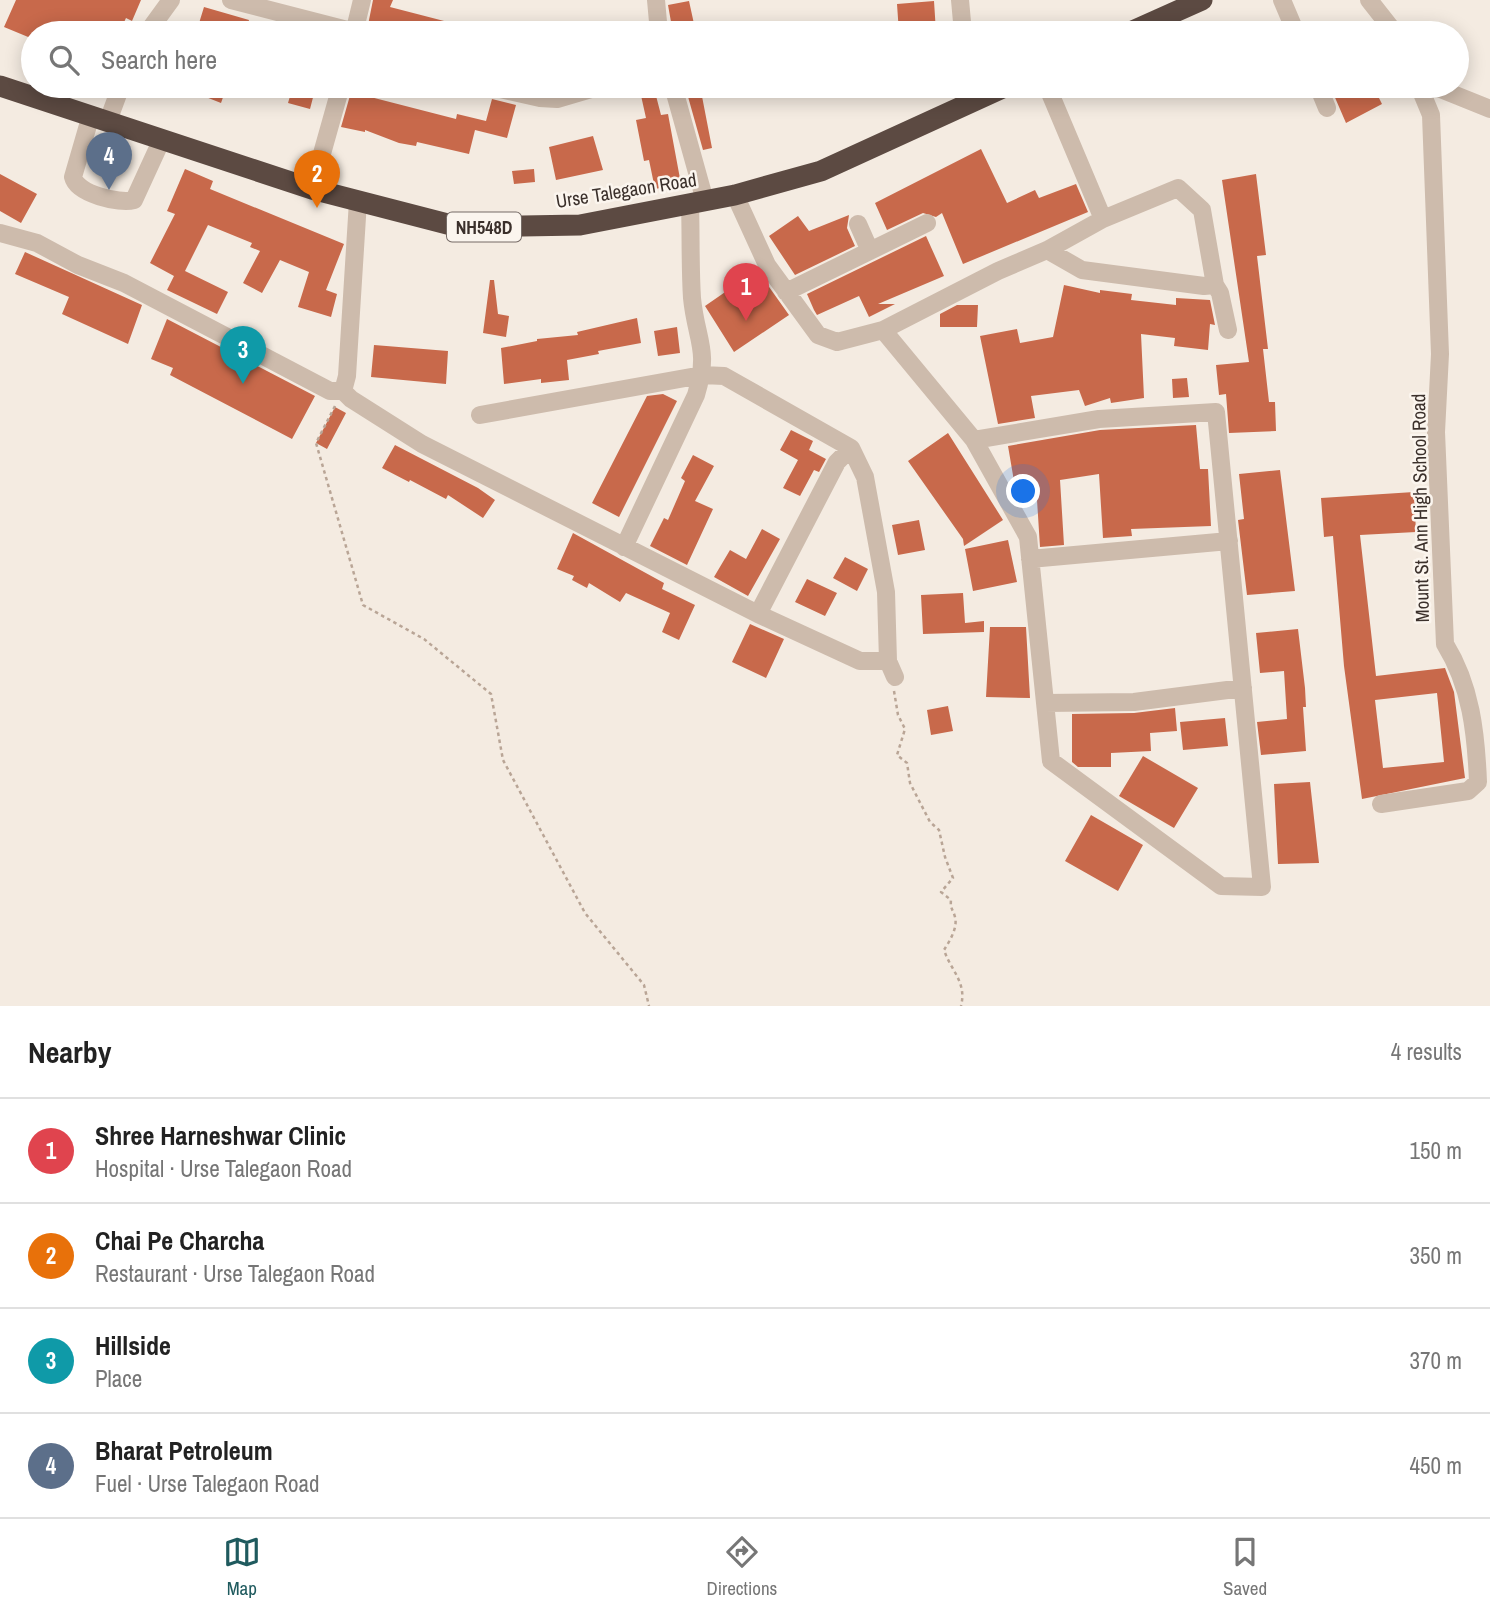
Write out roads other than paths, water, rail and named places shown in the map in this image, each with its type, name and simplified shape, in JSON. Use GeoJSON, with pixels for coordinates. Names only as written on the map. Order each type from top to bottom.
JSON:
{"type":"FeatureCollection","features":[{"type":"Feature","properties":{"kind":"highway"},"geometry":{"type":"LineString","coordinates":[[1155,21],[1202,0]]}},
{"type":"Feature","properties":{"kind":"highway","name":"Urse Talegaon Road"},"geometry":{"type":"LineString","coordinates":[[0,86],[21,93]]}},
{"type":"Feature","properties":{"kind":"highway","name":"Urse Talegaon Road"},"geometry":{"type":"LineString","coordinates":[[37,98],[312,189],[459,227],[580,225],[735,195],[821,171],[959,98]]}},
{"type":"Feature","properties":{"kind":"street"},"geometry":{"type":"LineString","coordinates":[[156,21],[171,0]]}},
{"type":"Feature","properties":{"kind":"street"},"geometry":{"type":"LineString","coordinates":[[231,0],[310,21]]}},
{"type":"Feature","properties":{"kind":"street"},"geometry":{"type":"LineString","coordinates":[[358,21],[362,0]]}},
{"type":"Feature","properties":{"kind":"street"},"geometry":{"type":"LineString","coordinates":[[656,0],[658,21]]}},
{"type":"Feature","properties":{"kind":"street"},"geometry":{"type":"LineString","coordinates":[[960,0],[962,21]]}},
{"type":"Feature","properties":{"kind":"street"},"geometry":{"type":"LineString","coordinates":[[1282,0],[1291,21]]}},
{"type":"Feature","properties":{"kind":"street"},"geometry":{"type":"LineString","coordinates":[[1369,0],[1386,21]]}},
{"type":"Feature","properties":{"kind":"street"},"geometry":{"type":"LineString","coordinates":[[113,98],[99,118],[73,177],[80,188],[126,202],[134,200],[162,139]]}},
{"type":"Feature","properties":{"kind":"street"},"geometry":{"type":"LineString","coordinates":[[312,189],[338,98]]}},
{"type":"Feature","properties":{"kind":"street"},"geometry":{"type":"LineString","coordinates":[[536,98],[559,98]]}},
{"type":"Feature","properties":{"kind":"street"},"geometry":{"type":"LineString","coordinates":[[624,547],[702,375],[704,357],[692,300],[697,202],[675,98]]}},
{"type":"Feature","properties":{"kind":"street"},"geometry":{"type":"LineString","coordinates":[[1052,98],[1103,219]]}},
{"type":"Feature","properties":{"kind":"street"},"geometry":{"type":"LineString","coordinates":[[1323,98],[1327,108]]}},
{"type":"Feature","properties":{"kind":"street","name":"Mount St. Ann High School Road"},"geometry":{"type":"LineString","coordinates":[[1381,804],[1468,791],[1478,782],[1475,723],[1456,661],[1445,644],[1436,432],[1440,354],[1431,116],[1424,98]]}},
{"type":"Feature","properties":{"kind":"street"},"geometry":{"type":"LineString","coordinates":[[1463,98],[1490,109]]}},
{"type":"Feature","properties":{"kind":"street"},"geometry":{"type":"LineString","coordinates":[[735,195],[766,265],[818,335],[837,342],[883,330],[998,271],[1047,250],[1103,219],[1178,188],[1202,210],[1215,285],[1220,293],[1228,330]]}},
{"type":"Feature","properties":{"kind":"street"},"geometry":{"type":"LineString","coordinates":[[343,391],[347,376],[358,201]]}},
{"type":"Feature","properties":{"kind":"street"},"geometry":{"type":"LineString","coordinates":[[786,292],[927,223]]}},
{"type":"Feature","properties":{"kind":"street"},"geometry":{"type":"LineString","coordinates":[[858,224],[870,251]]}},
{"type":"Feature","properties":{"kind":"street"},"geometry":{"type":"LineString","coordinates":[[0,233],[37,243],[78,265],[124,283],[330,391],[343,391],[351,399],[422,444],[624,547],[860,661],[892,669],[886,592],[865,477],[851,448],[724,376],[702,375],[480,415]]}},
{"type":"Feature","properties":{"kind":"street"},"geometry":{"type":"LineString","coordinates":[[1047,250],[1082,270],[1204,286],[1215,285]]}},
{"type":"Feature","properties":{"kind":"street"},"geometry":{"type":"LineString","coordinates":[[883,330],[974,440],[1028,537],[1051,761],[1221,886],[1262,887],[1216,412],[1099,419],[974,440]]}},
{"type":"Feature","properties":{"kind":"street"},"geometry":{"type":"LineString","coordinates":[[758,614],[837,462],[851,448]]}},
{"type":"Feature","properties":{"kind":"street"},"geometry":{"type":"LineString","coordinates":[[1030,559],[1229,541]]}},
{"type":"Feature","properties":{"kind":"street"},"geometry":{"type":"LineString","coordinates":[[1045,703],[1134,702],[1243,688]]}},
{"type":"Feature","properties":{"kind":"place","name":"Bharat Petroleum"},"geometry":{"type":"Point","coordinates":[109,190]}},
{"type":"Feature","properties":{"kind":"place","name":"Chai Pe Charcha"},"geometry":{"type":"Point","coordinates":[317,208]}},
{"type":"Feature","properties":{"kind":"place","name":"Shree Harneshwar Clinic"},"geometry":{"type":"Point","coordinates":[746,321]}},
{"type":"Feature","properties":{"kind":"place","name":"Hillside"},"geometry":{"type":"Point","coordinates":[243,384]}}]}
